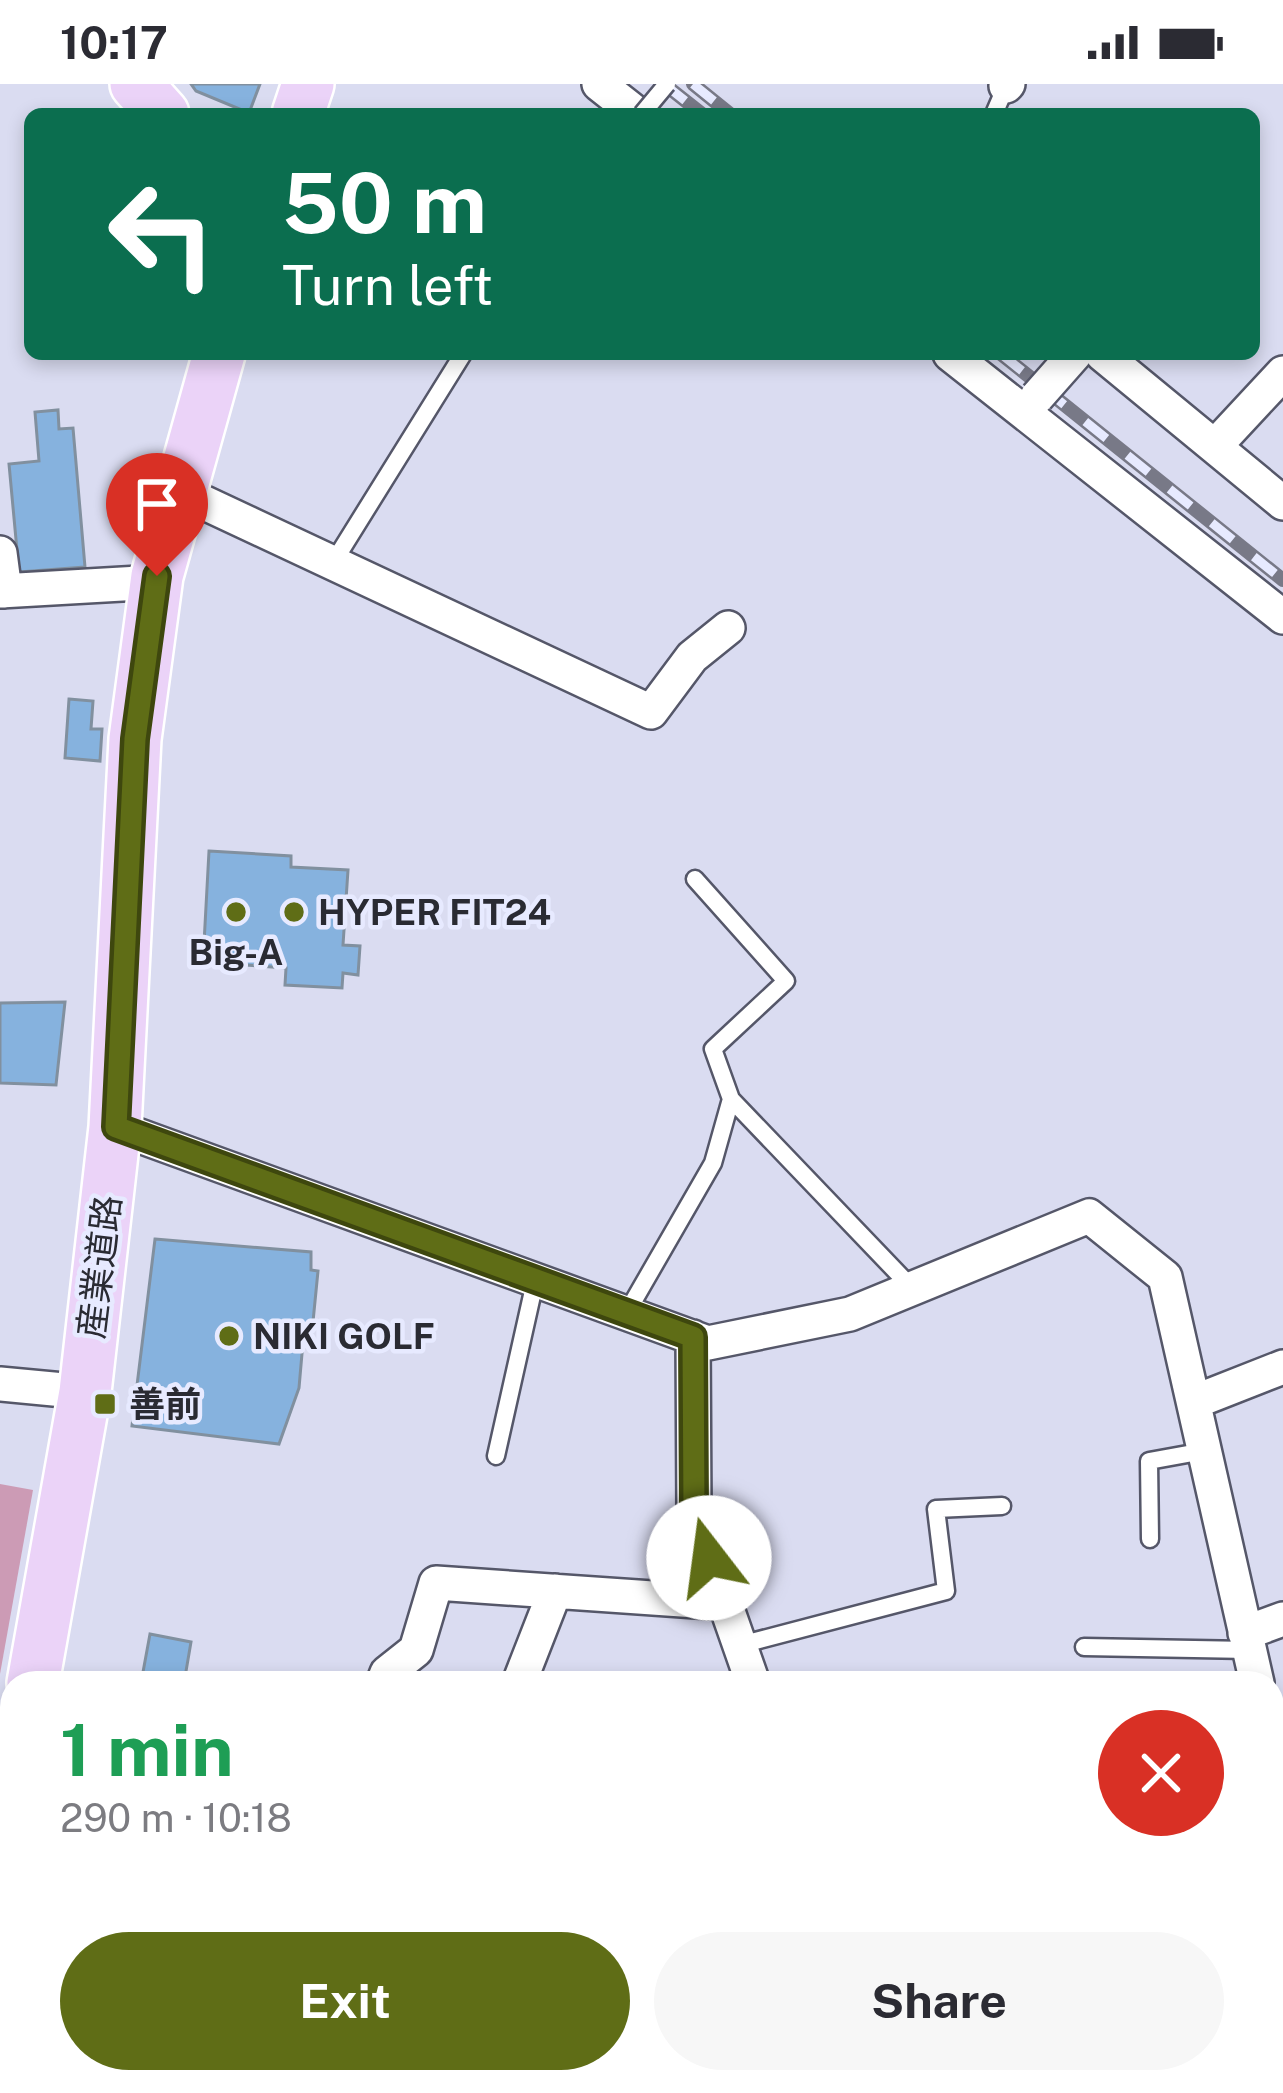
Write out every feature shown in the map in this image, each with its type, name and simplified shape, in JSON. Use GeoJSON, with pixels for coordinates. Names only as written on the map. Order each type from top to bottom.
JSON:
{"type":"FeatureCollection","features":[{"type":"Feature","properties":{"kind":"main road"},"geometry":{"type":"LineString","coordinates":[[136,84],[158,108]]}},
{"type":"Feature","properties":{"kind":"main road","name":"産業道路"},"geometry":{"type":"LineString","coordinates":[[35,1671],[85,1392],[116,1127],[135,739],[157,581],[177,490],[217,360]]}},
{"type":"Feature","properties":{"kind":"street"},"geometry":{"type":"LineString","coordinates":[[599,84],[631,108]]}},
{"type":"Feature","properties":{"kind":"street"},"geometry":{"type":"LineString","coordinates":[[959,360],[1030,405],[1283,617]]}},
{"type":"Feature","properties":{"kind":"street"},"geometry":{"type":"LineString","coordinates":[[1030,405],[1070,360]]}},
{"type":"Feature","properties":{"kind":"street"},"geometry":{"type":"LineString","coordinates":[[1109,360],[1283,503]]}},
{"type":"Feature","properties":{"kind":"street"},"geometry":{"type":"LineString","coordinates":[[1216,446],[1283,373]]}},
{"type":"Feature","properties":{"kind":"street"},"geometry":{"type":"LineString","coordinates":[[177,490],[651,712],[692,657],[728,628]]}},
{"type":"Feature","properties":{"kind":"street"},"geometry":{"type":"LineString","coordinates":[[0,553],[3,591],[157,581]]}},
{"type":"Feature","properties":{"kind":"street"},"geometry":{"type":"LineString","coordinates":[[116,1127],[708,1342],[850,1314],[1089,1216],[1166,1277],[1254,1671]]}},
{"type":"Feature","properties":{"kind":"street"},"geometry":{"type":"LineString","coordinates":[[693,1337],[694,1513],[749,1671]]}},
{"type":"Feature","properties":{"kind":"street"},"geometry":{"type":"LineString","coordinates":[[1194,1402],[1283,1367]]}},
{"type":"Feature","properties":{"kind":"street"},"geometry":{"type":"LineString","coordinates":[[0,1384],[85,1392]]}},
{"type":"Feature","properties":{"kind":"street"},"geometry":{"type":"LineString","coordinates":[[390,1671],[416,1650],[436,1582],[725,1603]]}},
{"type":"Feature","properties":{"kind":"street"},"geometry":{"type":"LineString","coordinates":[[523,1671],[556,1591]]}},
{"type":"Feature","properties":{"kind":"street"},"geometry":{"type":"LineString","coordinates":[[1247,1641],[1283,1618]]}},
{"type":"Feature","properties":{"kind":"lane"},"geometry":{"type":"LineString","coordinates":[[645,108],[667,84]]}},
{"type":"Feature","properties":{"kind":"lane"},"geometry":{"type":"LineString","coordinates":[[333,563],[459,360]]}},
{"type":"Feature","properties":{"kind":"lane"},"geometry":{"type":"LineString","coordinates":[[695,879],[786,980],[713,1048],[731,1100],[912,1288]]}},
{"type":"Feature","properties":{"kind":"lane"},"geometry":{"type":"LineString","coordinates":[[626,1314],[713,1163],[731,1100]]}},
{"type":"Feature","properties":{"kind":"lane"},"geometry":{"type":"LineString","coordinates":[[496,1456],[535,1282]]}},
{"type":"Feature","properties":{"kind":"lane"},"geometry":{"type":"LineString","coordinates":[[1150,1539],[1149,1461],[1204,1451]]}},
{"type":"Feature","properties":{"kind":"lane"},"geometry":{"type":"LineString","coordinates":[[740,1645],[946,1591],[936,1509],[1003,1506]]}},
{"type":"Feature","properties":{"kind":"lane"},"geometry":{"type":"LineString","coordinates":[[1084,1647],[1247,1641]]}},
{"type":"Feature","properties":{"kind":"shaded area"},"geometry":{"type":"Polygon","coordinates":[[[0,1484],[33,1490],[0,1671],[0,1484]]]}},
{"type":"Feature","properties":{"kind":"building"},"geometry":{"type":"Polygon","coordinates":[[[191,84],[260,84],[251,108],[237,108],[196,91],[191,84]]]}},
{"type":"Feature","properties":{"kind":"building"},"geometry":{"type":"Polygon","coordinates":[[[58,410],[59,429],[73,428],[85,567],[19,572],[9,464],[39,461],[35,412],[58,410]]]}},
{"type":"Feature","properties":{"kind":"building"},"geometry":{"type":"Polygon","coordinates":[[[69,699],[93,701],[91,729],[102,729],[100,761],[65,758],[69,699]]]}},
{"type":"Feature","properties":{"kind":"building"},"geometry":{"type":"Polygon","coordinates":[[[209,851],[291,856],[291,867],[348,870],[343,945],[360,946],[358,975],[343,973],[342,988],[285,985],[286,968],[203,962],[209,851]]]}},
{"type":"Feature","properties":{"kind":"building"},"geometry":{"type":"Polygon","coordinates":[[[65,1002],[56,1085],[0,1083],[0,1003],[65,1002]]]}},
{"type":"Feature","properties":{"kind":"building"},"geometry":{"type":"Polygon","coordinates":[[[155,1239],[311,1252],[311,1270],[318,1271],[311,1342],[303,1342],[299,1388],[279,1444],[132,1426],[155,1239]]]}},
{"type":"Feature","properties":{"kind":"building"},"geometry":{"type":"Polygon","coordinates":[[[150,1634],[191,1642],[186,1671],[143,1671],[150,1634]]]}},
{"type":"Feature","properties":{"kind":"railway"},"geometry":{"type":"LineString","coordinates":[[664,84],[694,108]]}},
{"type":"Feature","properties":{"kind":"railway"},"geometry":{"type":"LineString","coordinates":[[693,84],[723,108]]}},
{"type":"Feature","properties":{"kind":"railway"},"geometry":{"type":"LineString","coordinates":[[1008,360],[1283,580]]}},
{"type":"Feature","properties":{"kind":"place","name":"Big-A"},"geometry":{"type":"Point","coordinates":[236,912]}},
{"type":"Feature","properties":{"kind":"place","name":"HYPER FIT24"},"geometry":{"type":"Point","coordinates":[294,912]}},
{"type":"Feature","properties":{"kind":"place","name":"NIKI GOLF"},"geometry":{"type":"Point","coordinates":[229,1336]}},
{"type":"Feature","properties":{"kind":"place","name":"善前"},"geometry":{"type":"Point","coordinates":[105,1404]}},
{"type":"Feature","properties":{"kind":"route"},"geometry":{"type":"LineString","coordinates":[[157,576],[135,739],[116,1127],[693,1337],[694,1513],[709,1558]]}}]}
